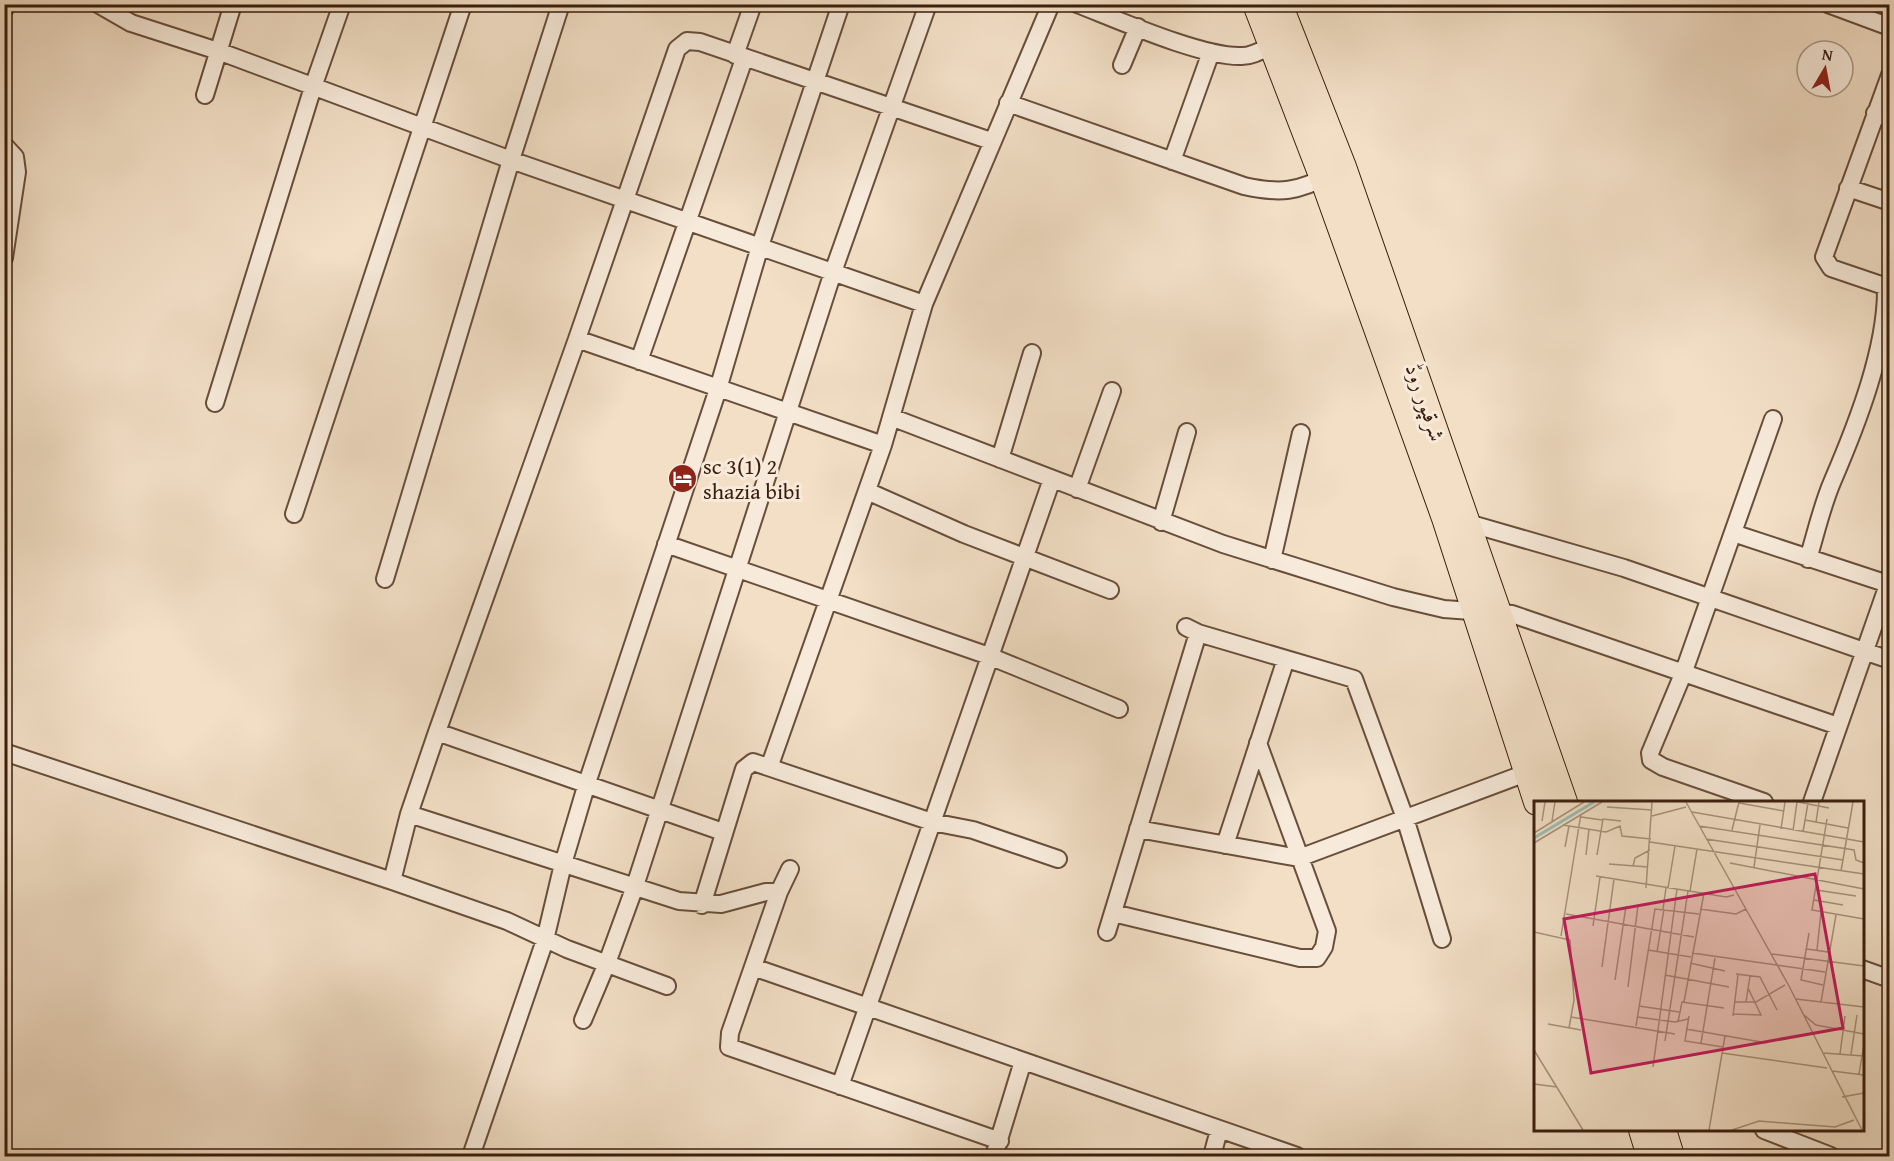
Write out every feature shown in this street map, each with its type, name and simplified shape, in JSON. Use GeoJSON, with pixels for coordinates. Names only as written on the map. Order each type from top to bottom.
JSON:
{"type":"FeatureCollection","features":[{"type":"Feature","properties":{"kind":"main road","name":"شرقپور روڈ"},"geometry":{"type":"LineString","coordinates":[[1256,4],[1272,45],[1333,172],[1468,523],[1526,773],[1537,801]]}},
{"type":"Feature","properties":{"kind":"main road","name":"شرقپور روڈ"},"geometry":{"type":"LineString","coordinates":[[1279,4],[1333,172],[1488,613],[1564,801]]}},
{"type":"Feature","properties":{"kind":"main road"},"geometry":{"type":"LineString","coordinates":[[1642,1131],[1650,1156]]}},
{"type":"Feature","properties":{"kind":"main road"},"geometry":{"type":"LineString","coordinates":[[1663,1131],[1671,1156]]}},
{"type":"Feature","properties":{"kind":"street"},"geometry":{"type":"LineString","coordinates":[[4,10],[7,4]]}},
{"type":"Feature","properties":{"kind":"street"},"geometry":{"type":"LineString","coordinates":[[98,4],[130,23],[218,51],[425,126],[511,160],[924,304]]}},
{"type":"Feature","properties":{"kind":"street"},"geometry":{"type":"LineString","coordinates":[[205,94],[233,4]]}},
{"type":"Feature","properties":{"kind":"street"},"geometry":{"type":"LineString","coordinates":[[215,403],[313,87],[342,4]]}},
{"type":"Feature","properties":{"kind":"street"},"geometry":{"type":"LineString","coordinates":[[294,514],[425,126],[463,4]]}},
{"type":"Feature","properties":{"kind":"street"},"geometry":{"type":"LineString","coordinates":[[385,579],[511,160],[561,4]]}},
{"type":"Feature","properties":{"kind":"street"},"geometry":{"type":"LineString","coordinates":[[639,361],[740,57],[753,4]]}},
{"type":"Feature","properties":{"kind":"street"},"geometry":{"type":"LineString","coordinates":[[471,1156],[545,939],[563,864],[587,783],[718,389],[760,246],[841,4]]}},
{"type":"Feature","properties":{"kind":"street"},"geometry":{"type":"LineString","coordinates":[[583,1020],[608,963],[634,889],[833,272],[928,4]]}},
{"type":"Feature","properties":{"kind":"street"},"geometry":{"type":"LineString","coordinates":[[770,765],[883,445],[924,304],[991,141],[1051,4]]}},
{"type":"Feature","properties":{"kind":"street"},"geometry":{"type":"LineString","coordinates":[[1077,4],[1211,52],[1241,56],[1258,53],[1272,45]]}},
{"type":"Feature","properties":{"kind":"street"},"geometry":{"type":"LineString","coordinates":[[1828,4],[1890,27]]}},
{"type":"Feature","properties":{"kind":"street"},"geometry":{"type":"LineString","coordinates":[[1122,65],[1138,27]]}},
{"type":"Feature","properties":{"kind":"street"},"geometry":{"type":"LineString","coordinates":[[392,880],[409,814],[437,732],[577,339],[676,49],[683,43],[693,41],[991,141]]}},
{"type":"Feature","properties":{"kind":"street"},"geometry":{"type":"LineString","coordinates":[[1172,161],[1211,52]]}},
{"type":"Feature","properties":{"kind":"street"},"geometry":{"type":"LineString","coordinates":[[1808,559],[1831,486],[1846,453],[1886,321],[1888,288],[1831,268],[1825,261],[1826,245],[1848,188],[1882,116],[1890,75]]}},
{"type":"Feature","properties":{"kind":"street"},"geometry":{"type":"LineString","coordinates":[[1008,103],[1244,186],[1276,192],[1291,190],[1333,172]]}},
{"type":"Feature","properties":{"kind":"street"},"geometry":{"type":"LineString","coordinates":[[4,145],[15,157],[17,172],[4,258]]}},
{"type":"Feature","properties":{"kind":"street"},"geometry":{"type":"LineString","coordinates":[[1848,188],[1890,202]]}},
{"type":"Feature","properties":{"kind":"street"},"geometry":{"type":"LineString","coordinates":[[577,339],[883,445]]}},
{"type":"Feature","properties":{"kind":"street"},"geometry":{"type":"LineString","coordinates":[[1000,459],[1032,353]]}},
{"type":"Feature","properties":{"kind":"street"},"geometry":{"type":"LineString","coordinates":[[1077,489],[1112,391]]}},
{"type":"Feature","properties":{"kind":"street"},"geometry":{"type":"LineString","coordinates":[[891,417],[1161,522],[1272,560],[1393,597],[1444,609],[1524,618],[1838,726]]}},
{"type":"Feature","properties":{"kind":"street"},"geometry":{"type":"LineString","coordinates":[[1761,801],[1663,767],[1651,760],[1651,747],[1683,674],[1773,419]]}},
{"type":"Feature","properties":{"kind":"street"},"geometry":{"type":"LineString","coordinates":[[1161,522],[1187,432]]}},
{"type":"Feature","properties":{"kind":"street"},"geometry":{"type":"LineString","coordinates":[[1272,560],[1301,433]]}},
{"type":"Feature","properties":{"kind":"street"},"geometry":{"type":"LineString","coordinates":[[840,1086],[1052,479]]}},
{"type":"Feature","properties":{"kind":"street"},"geometry":{"type":"LineString","coordinates":[[867,491],[964,534],[1110,590]]}},
{"type":"Feature","properties":{"kind":"street"},"geometry":{"type":"LineString","coordinates":[[1468,523],[1624,568],[1890,660]]}},
{"type":"Feature","properties":{"kind":"street"},"geometry":{"type":"LineString","coordinates":[[1733,533],[1808,559],[1889,581],[1812,801]]}},
{"type":"Feature","properties":{"kind":"street"},"geometry":{"type":"LineString","coordinates":[[666,544],[989,656],[1119,709]]}},
{"type":"Feature","properties":{"kind":"street"},"geometry":{"type":"LineString","coordinates":[[1107,932],[1138,829],[1192,630],[1354,679],[1405,818],[1442,939]]}},
{"type":"Feature","properties":{"kind":"street"},"geometry":{"type":"LineString","coordinates":[[1225,845],[1286,659]]}},
{"type":"Feature","properties":{"kind":"street"},"geometry":{"type":"LineString","coordinates":[[437,732],[660,808],[723,832]]}},
{"type":"Feature","properties":{"kind":"street"},"geometry":{"type":"LineString","coordinates":[[1113,913],[1300,958],[1317,958],[1324,948],[1327,932],[1258,743]]}},
{"type":"Feature","properties":{"kind":"street"},"geometry":{"type":"LineString","coordinates":[[4,752],[392,880],[507,921],[545,939],[667,986]]}},
{"type":"Feature","properties":{"kind":"street"},"geometry":{"type":"LineString","coordinates":[[702,905],[723,832],[746,765],[756,762],[932,822],[973,830],[1058,859]]}},
{"type":"Feature","properties":{"kind":"street"},"geometry":{"type":"LineString","coordinates":[[1138,829],[1299,858],[1526,773]]}},
{"type":"Feature","properties":{"kind":"street"},"geometry":{"type":"LineString","coordinates":[[409,814],[634,889],[702,905],[721,904],[766,892],[779,892]]}},
{"type":"Feature","properties":{"kind":"street"},"geometry":{"type":"LineString","coordinates":[[790,869],[779,892],[730,1034],[729,1047],[840,1086],[997,1149],[1023,1062]]}},
{"type":"Feature","properties":{"kind":"street"},"geometry":{"type":"LineString","coordinates":[[753,967],[1297,1156]]}},
{"type":"Feature","properties":{"kind":"street"},"geometry":{"type":"LineString","coordinates":[[1864,969],[1890,979]]}},
{"type":"Feature","properties":{"kind":"street"},"geometry":{"type":"LineString","coordinates":[[1212,1156],[1220,1130]]}},
{"type":"Feature","properties":{"kind":"street"},"geometry":{"type":"LineString","coordinates":[[1767,1131],[1831,1156]]}},
{"type":"Feature","properties":{"kind":"place","name":"sc 3(1) 2 shazia bibi"},"geometry":{"type":"Point","coordinates":[682,479]}}]}
